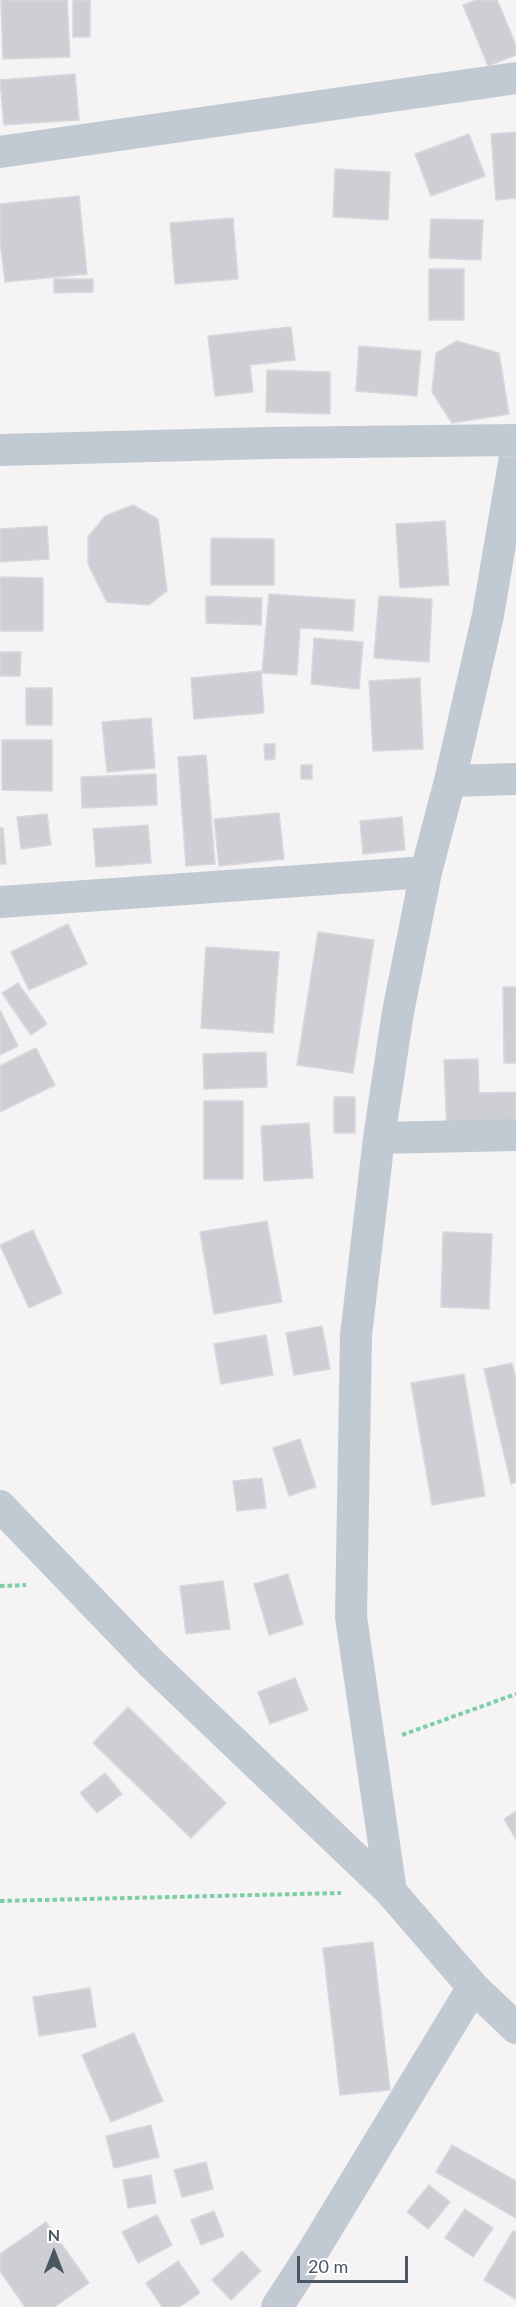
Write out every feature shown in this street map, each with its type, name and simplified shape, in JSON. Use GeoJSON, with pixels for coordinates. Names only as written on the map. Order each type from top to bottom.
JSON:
{"type":"FeatureCollection","features":[{"type":"Feature","properties":{"kind":"street"},"geometry":{"type":"LineString","coordinates":[[0,152],[516,78]]}},
{"type":"Feature","properties":{"kind":"street"},"geometry":{"type":"LineString","coordinates":[[0,450],[267,443],[516,440]]}},
{"type":"Feature","properties":{"kind":"street"},"geometry":{"type":"LineString","coordinates":[[391,1892],[351,1617],[356,1335],[379,1138],[398,1012],[426,872],[450,781],[488,615],[516,451]]}},
{"type":"Feature","properties":{"kind":"street"},"geometry":{"type":"LineString","coordinates":[[450,781],[516,779]]}},
{"type":"Feature","properties":{"kind":"street"},"geometry":{"type":"LineString","coordinates":[[0,902],[426,872]]}},
{"type":"Feature","properties":{"kind":"street"},"geometry":{"type":"LineString","coordinates":[[379,1138],[516,1135]]}},
{"type":"Feature","properties":{"kind":"street"},"geometry":{"type":"LineString","coordinates":[[0,1506],[151,1663],[391,1892],[473,1987],[516,2028]]}},
{"type":"Feature","properties":{"kind":"street"},"geometry":{"type":"LineString","coordinates":[[277,2307],[330,2224],[473,1987]]}},
{"type":"Feature","properties":{"kind":"path"},"geometry":{"type":"LineString","coordinates":[[370,1746],[516,1694]]}},
{"type":"Feature","properties":{"kind":"path"},"geometry":{"type":"LineString","coordinates":[[0,1901],[391,1892]]}},
{"type":"Feature","properties":{"kind":"building"},"geometry":{"type":"Polygon","coordinates":[[[1,0],[67,0],[70,57],[3,59],[1,0]]]}},
{"type":"Feature","properties":{"kind":"building"},"geometry":{"type":"Polygon","coordinates":[[[73,0],[90,0],[90,37],[73,37],[73,0]]]}},
{"type":"Feature","properties":{"kind":"building"},"geometry":{"type":"Polygon","coordinates":[[[476,0],[497,0],[516,45],[516,55],[488,66],[463,5],[476,0]]]}},
{"type":"Feature","properties":{"kind":"building"},"geometry":{"type":"Polygon","coordinates":[[[75,74],[79,120],[4,125],[0,80],[75,74]]]}},
{"type":"Feature","properties":{"kind":"building"},"geometry":{"type":"Polygon","coordinates":[[[516,132],[516,198],[496,200],[491,134],[516,132]]]}},
{"type":"Feature","properties":{"kind":"building"},"geometry":{"type":"Polygon","coordinates":[[[469,134],[485,176],[431,196],[415,154],[469,134]]]}},
{"type":"Feature","properties":{"kind":"building"},"geometry":{"type":"Polygon","coordinates":[[[335,169],[390,172],[388,220],[333,217],[335,169]]]}},
{"type":"Feature","properties":{"kind":"building"},"geometry":{"type":"Polygon","coordinates":[[[79,196],[87,274],[5,282],[0,240],[0,204],[79,196]]]}},
{"type":"Feature","properties":{"kind":"building"},"geometry":{"type":"Polygon","coordinates":[[[233,218],[238,279],[175,284],[170,223],[233,218]]]}},
{"type":"Feature","properties":{"kind":"building"},"geometry":{"type":"Polygon","coordinates":[[[431,219],[483,220],[481,260],[429,258],[431,219]]]}},
{"type":"Feature","properties":{"kind":"building"},"geometry":{"type":"Polygon","coordinates":[[[429,269],[464,269],[464,320],[429,320],[429,269]]]}},
{"type":"Feature","properties":{"kind":"building"},"geometry":{"type":"Polygon","coordinates":[[[54,279],[93,279],[93,292],[54,293],[54,279]]]}},
{"type":"Feature","properties":{"kind":"building"},"geometry":{"type":"Polygon","coordinates":[[[291,327],[295,360],[250,365],[253,392],[215,396],[208,336],[291,327]]]}},
{"type":"Feature","properties":{"kind":"building"},"geometry":{"type":"Polygon","coordinates":[[[457,341],[499,353],[509,414],[452,423],[432,392],[436,353],[457,341]]]}},
{"type":"Feature","properties":{"kind":"building"},"geometry":{"type":"Polygon","coordinates":[[[359,346],[421,351],[417,396],[356,391],[359,346]]]}},
{"type":"Feature","properties":{"kind":"building"},"geometry":{"type":"Polygon","coordinates":[[[267,370],[330,372],[330,414],[266,412],[267,370]]]}},
{"type":"Feature","properties":{"kind":"building"},"geometry":{"type":"Polygon","coordinates":[[[133,505],[158,519],[167,591],[149,605],[107,602],[88,564],[88,537],[105,516],[133,505]]]}},
{"type":"Feature","properties":{"kind":"building"},"geometry":{"type":"Polygon","coordinates":[[[445,521],[449,585],[400,588],[396,524],[445,521]]]}},
{"type":"Feature","properties":{"kind":"building"},"geometry":{"type":"Polygon","coordinates":[[[47,526],[49,559],[0,562],[0,529],[47,526]]]}},
{"type":"Feature","properties":{"kind":"building"},"geometry":{"type":"Polygon","coordinates":[[[211,538],[274,539],[274,585],[211,585],[211,538]]]}},
{"type":"Feature","properties":{"kind":"building"},"geometry":{"type":"Polygon","coordinates":[[[0,577],[43,578],[43,631],[0,631],[0,577]]]}},
{"type":"Feature","properties":{"kind":"building"},"geometry":{"type":"Polygon","coordinates":[[[269,594],[355,600],[353,631],[300,628],[297,675],[262,673],[269,594]]]}},
{"type":"Feature","properties":{"kind":"building"},"geometry":{"type":"Polygon","coordinates":[[[206,596],[262,598],[261,625],[206,623],[206,596]]]}},
{"type":"Feature","properties":{"kind":"building"},"geometry":{"type":"Polygon","coordinates":[[[379,596],[432,599],[429,662],[374,658],[379,596]]]}},
{"type":"Feature","properties":{"kind":"building"},"geometry":{"type":"Polygon","coordinates":[[[314,638],[363,642],[359,689],[311,684],[314,638]]]}},
{"type":"Feature","properties":{"kind":"building"},"geometry":{"type":"Polygon","coordinates":[[[0,652],[21,652],[20,676],[0,676],[0,652]]]}},
{"type":"Feature","properties":{"kind":"building"},"geometry":{"type":"Polygon","coordinates":[[[261,671],[264,713],[194,719],[191,678],[261,671]]]}},
{"type":"Feature","properties":{"kind":"building"},"geometry":{"type":"Polygon","coordinates":[[[420,678],[423,749],[373,751],[369,681],[420,678]]]}},
{"type":"Feature","properties":{"kind":"building"},"geometry":{"type":"Polygon","coordinates":[[[26,688],[52,688],[52,725],[26,725],[26,688]]]}},
{"type":"Feature","properties":{"kind":"building"},"geometry":{"type":"Polygon","coordinates":[[[151,718],[155,768],[107,772],[102,722],[151,718]]]}},
{"type":"Feature","properties":{"kind":"building"},"geometry":{"type":"Polygon","coordinates":[[[2,740],[52,740],[52,791],[2,790],[2,740]]]}},
{"type":"Feature","properties":{"kind":"building"},"geometry":{"type":"Polygon","coordinates":[[[264,744],[275,744],[275,759],[265,760],[264,744]]]}},
{"type":"Feature","properties":{"kind":"building"},"geometry":{"type":"Polygon","coordinates":[[[206,755],[215,864],[186,866],[178,757],[206,755]]]}},
{"type":"Feature","properties":{"kind":"building"},"geometry":{"type":"Polygon","coordinates":[[[301,765],[312,765],[312,779],[301,779],[301,765]]]}},
{"type":"Feature","properties":{"kind":"building"},"geometry":{"type":"Polygon","coordinates":[[[156,774],[157,805],[82,808],[81,777],[156,774]]]}},
{"type":"Feature","properties":{"kind":"building"},"geometry":{"type":"Polygon","coordinates":[[[279,813],[284,859],[219,866],[214,819],[279,813]]]}},
{"type":"Feature","properties":{"kind":"building"},"geometry":{"type":"Polygon","coordinates":[[[47,814],[51,845],[21,849],[17,817],[47,814]]]}},
{"type":"Feature","properties":{"kind":"building"},"geometry":{"type":"Polygon","coordinates":[[[402,817],[405,850],[363,854],[360,821],[402,817]]]}},
{"type":"Feature","properties":{"kind":"building"},"geometry":{"type":"Polygon","coordinates":[[[148,825],[151,863],[96,867],[93,829],[148,825]]]}},
{"type":"Feature","properties":{"kind":"building"},"geometry":{"type":"Polygon","coordinates":[[[0,828],[3,828],[6,864],[0,864],[0,828]]]}},
{"type":"Feature","properties":{"kind":"building"},"geometry":{"type":"Polygon","coordinates":[[[68,924],[87,964],[29,990],[11,952],[68,924]]]}},
{"type":"Feature","properties":{"kind":"building"},"geometry":{"type":"Polygon","coordinates":[[[318,932],[374,940],[353,1073],[297,1065],[318,932]]]}},
{"type":"Feature","properties":{"kind":"building"},"geometry":{"type":"Polygon","coordinates":[[[206,947],[279,952],[273,1033],[201,1028],[206,947]]]}},
{"type":"Feature","properties":{"kind":"building"},"geometry":{"type":"Polygon","coordinates":[[[18,983],[47,1024],[31,1035],[2,993],[18,983]]]}},
{"type":"Feature","properties":{"kind":"building"},"geometry":{"type":"Polygon","coordinates":[[[503,987],[516,987],[516,1063],[504,1063],[503,987]]]}},
{"type":"Feature","properties":{"kind":"building"},"geometry":{"type":"Polygon","coordinates":[[[0,1010],[18,1046],[0,1055],[0,1010]]]}},
{"type":"Feature","properties":{"kind":"building"},"geometry":{"type":"Polygon","coordinates":[[[36,1048],[55,1085],[0,1112],[0,1066],[36,1048]]]}},
{"type":"Feature","properties":{"kind":"building"},"geometry":{"type":"Polygon","coordinates":[[[266,1052],[267,1087],[204,1089],[203,1054],[266,1052]]]}},
{"type":"Feature","properties":{"kind":"building"},"geometry":{"type":"Polygon","coordinates":[[[478,1059],[479,1093],[516,1092],[516,1131],[447,1134],[444,1060],[478,1059]]]}},
{"type":"Feature","properties":{"kind":"building"},"geometry":{"type":"Polygon","coordinates":[[[334,1097],[355,1097],[355,1133],[334,1133],[334,1097]]]}},
{"type":"Feature","properties":{"kind":"building"},"geometry":{"type":"Polygon","coordinates":[[[204,1101],[243,1101],[243,1179],[204,1179],[204,1101]]]}},
{"type":"Feature","properties":{"kind":"building"},"geometry":{"type":"Polygon","coordinates":[[[309,1123],[313,1178],[264,1181],[261,1126],[309,1123]]]}},
{"type":"Feature","properties":{"kind":"building"},"geometry":{"type":"Polygon","coordinates":[[[267,1221],[282,1302],[214,1314],[200,1232],[267,1221]]]}},
{"type":"Feature","properties":{"kind":"building"},"geometry":{"type":"Polygon","coordinates":[[[33,1230],[62,1293],[29,1308],[0,1245],[33,1230]]]}},
{"type":"Feature","properties":{"kind":"building"},"geometry":{"type":"Polygon","coordinates":[[[443,1232],[492,1234],[489,1309],[441,1307],[443,1232]]]}},
{"type":"Feature","properties":{"kind":"building"},"geometry":{"type":"Polygon","coordinates":[[[322,1326],[330,1369],[294,1375],[286,1333],[322,1326]]]}},
{"type":"Feature","properties":{"kind":"building"},"geometry":{"type":"Polygon","coordinates":[[[266,1335],[273,1375],[221,1384],[214,1344],[266,1335]]]}},
{"type":"Feature","properties":{"kind":"building"},"geometry":{"type":"Polygon","coordinates":[[[512,1363],[516,1379],[516,1482],[511,1484],[484,1369],[512,1363]]]}},
{"type":"Feature","properties":{"kind":"building"},"geometry":{"type":"Polygon","coordinates":[[[464,1374],[485,1496],[432,1505],[411,1383],[464,1374]]]}},
{"type":"Feature","properties":{"kind":"building"},"geometry":{"type":"Polygon","coordinates":[[[300,1439],[316,1487],[289,1496],[273,1448],[300,1439]]]}},
{"type":"Feature","properties":{"kind":"building"},"geometry":{"type":"Polygon","coordinates":[[[262,1478],[266,1508],[237,1511],[233,1481],[262,1478]]]}},
{"type":"Feature","properties":{"kind":"building"},"geometry":{"type":"Polygon","coordinates":[[[288,1574],[303,1624],[269,1635],[254,1584],[288,1574]]]}},
{"type":"Feature","properties":{"kind":"building"},"geometry":{"type":"Polygon","coordinates":[[[223,1581],[230,1629],[186,1634],[180,1586],[223,1581]]]}},
{"type":"Feature","properties":{"kind":"building"},"geometry":{"type":"Polygon","coordinates":[[[295,1678],[308,1710],[270,1724],[258,1692],[295,1678]]]}},
{"type":"Feature","properties":{"kind":"building"},"geometry":{"type":"Polygon","coordinates":[[[128,1707],[226,1803],[191,1838],[93,1743],[128,1707]]]}},
{"type":"Feature","properties":{"kind":"building"},"geometry":{"type":"Polygon","coordinates":[[[105,1773],[122,1794],[97,1813],[80,1793],[105,1773]]]}},
{"type":"Feature","properties":{"kind":"building"},"geometry":{"type":"Polygon","coordinates":[[[516,1811],[516,1839],[504,1819],[516,1811]]]}},
{"type":"Feature","properties":{"kind":"building"},"geometry":{"type":"Polygon","coordinates":[[[373,1942],[390,2090],[340,2095],[323,1948],[373,1942]]]}},
{"type":"Feature","properties":{"kind":"building"},"geometry":{"type":"Polygon","coordinates":[[[90,1988],[96,2027],[39,2036],[33,1997],[90,1988]]]}},
{"type":"Feature","properties":{"kind":"building"},"geometry":{"type":"Polygon","coordinates":[[[134,2033],[163,2101],[111,2122],[82,2055],[134,2033]]]}},
{"type":"Feature","properties":{"kind":"building"},"geometry":{"type":"Polygon","coordinates":[[[151,2125],[159,2157],[114,2168],[106,2136],[151,2125]]]}},
{"type":"Feature","properties":{"kind":"building"},"geometry":{"type":"Polygon","coordinates":[[[452,2145],[516,2181],[516,2218],[436,2172],[452,2145]]]}},
{"type":"Feature","properties":{"kind":"building"},"geometry":{"type":"Polygon","coordinates":[[[206,2162],[213,2189],[182,2197],[174,2170],[206,2162]]]}},
{"type":"Feature","properties":{"kind":"building"},"geometry":{"type":"Polygon","coordinates":[[[151,2175],[156,2203],[128,2208],[123,2180],[151,2175]]]}},
{"type":"Feature","properties":{"kind":"building"},"geometry":{"type":"Polygon","coordinates":[[[429,2185],[450,2202],[428,2229],[407,2212],[429,2185]]]}},
{"type":"Feature","properties":{"kind":"building"},"geometry":{"type":"Polygon","coordinates":[[[465,2209],[493,2228],[473,2257],[445,2238],[465,2209]]]}},
{"type":"Feature","properties":{"kind":"building"},"geometry":{"type":"Polygon","coordinates":[[[214,2211],[224,2236],[201,2245],[191,2220],[214,2211]]]}},
{"type":"Feature","properties":{"kind":"building"},"geometry":{"type":"Polygon","coordinates":[[[157,2215],[172,2245],[138,2263],[122,2232],[157,2215]]]}},
{"type":"Feature","properties":{"kind":"building"},"geometry":{"type":"Polygon","coordinates":[[[46,2222],[89,2283],[54,2307],[25,2307],[0,2271],[0,2254],[46,2222]]]}},
{"type":"Feature","properties":{"kind":"building"},"geometry":{"type":"Polygon","coordinates":[[[513,2231],[516,2232],[516,2299],[484,2280],[513,2231]]]}},
{"type":"Feature","properties":{"kind":"building"},"geometry":{"type":"Polygon","coordinates":[[[242,2251],[261,2271],[231,2300],[212,2280],[242,2251]]]}},
{"type":"Feature","properties":{"kind":"building"},"geometry":{"type":"Polygon","coordinates":[[[178,2261],[200,2293],[179,2307],[162,2307],[146,2283],[178,2261]]]}}]}
